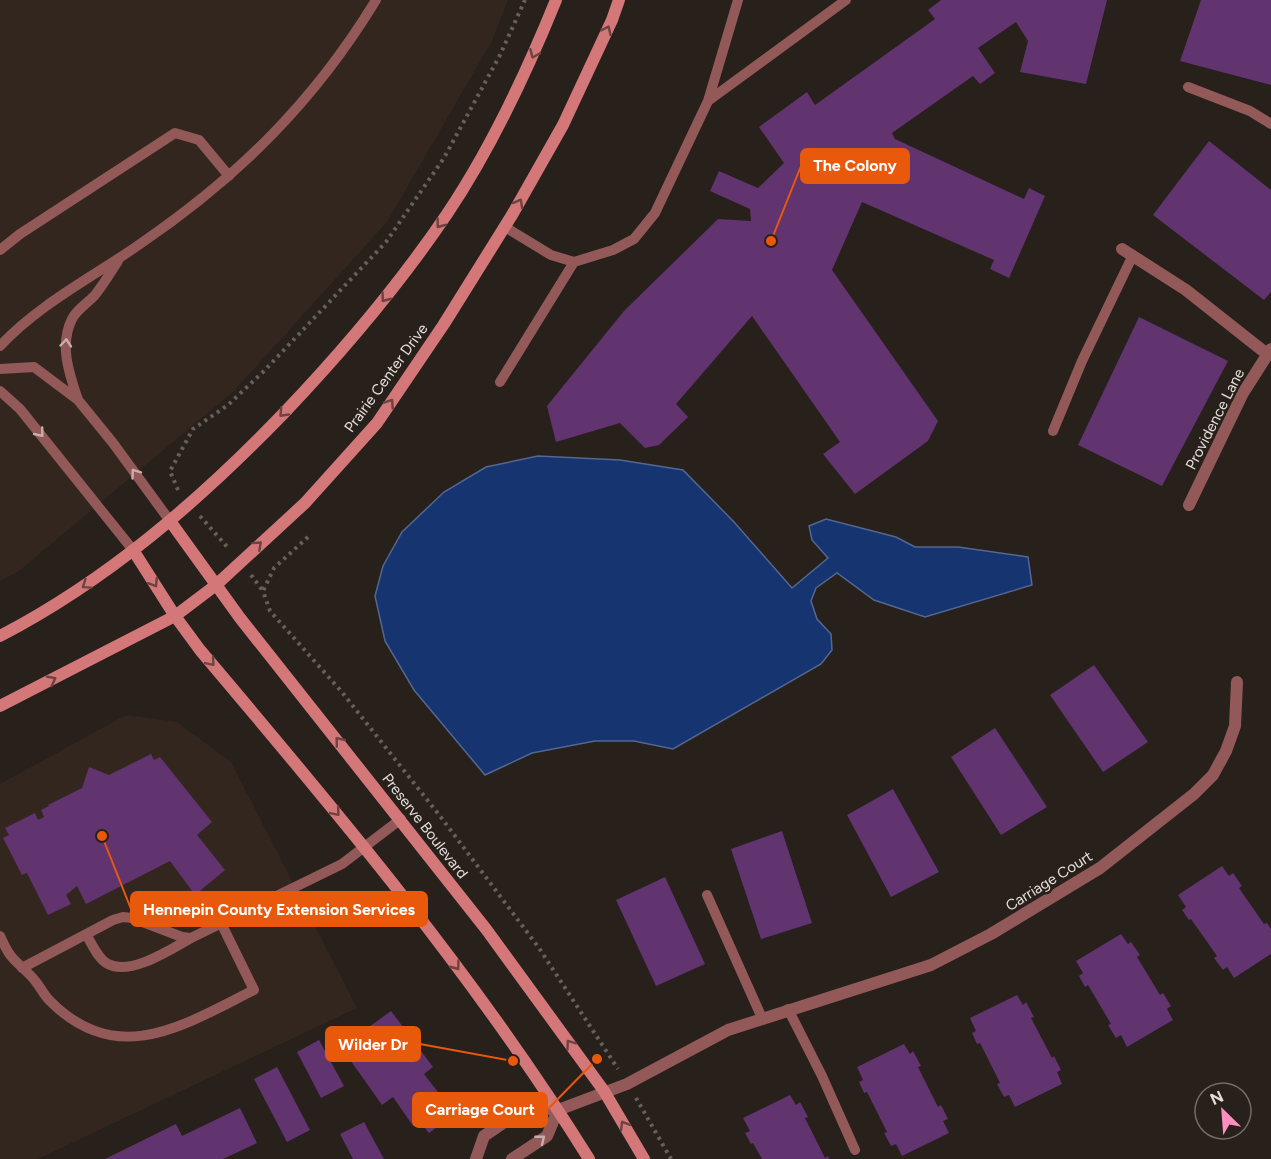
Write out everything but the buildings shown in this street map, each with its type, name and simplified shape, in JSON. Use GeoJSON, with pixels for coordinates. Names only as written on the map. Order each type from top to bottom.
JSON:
{"type":"FeatureCollection","features":[{"type":"Feature","properties":{"kind":"main road"},"geometry":{"type":"LineString","coordinates":[[0,636],[42,614],[88,584],[190,505],[237,461],[341,353],[448,213],[525,74],[556,0]]}},
{"type":"Feature","properties":{"kind":"main road","name":"Prairie Center Drive"},"geometry":{"type":"LineString","coordinates":[[0,706],[175,616],[216,585],[305,503],[377,423],[444,324],[505,227],[563,124],[612,21],[619,0]]}},
{"type":"Feature","properties":{"kind":"main road","name":"Preserve Boulevard"},"geometry":{"type":"LineString","coordinates":[[170,521],[216,585],[486,929],[604,1091],[644,1159]]}},
{"type":"Feature","properties":{"kind":"main road"},"geometry":{"type":"LineString","coordinates":[[133,550],[175,616],[200,650],[365,847],[517,1048],[589,1159]]}},
{"type":"Feature","properties":{"kind":"street"},"geometry":{"type":"LineString","coordinates":[[1122,249],[1186,290],[1269,351]]}},
{"type":"Feature","properties":{"kind":"street","name":"Providence Lane"},"geometry":{"type":"LineString","coordinates":[[1189,505],[1243,393],[1269,351]]}},
{"type":"Feature","properties":{"kind":"street","name":"Carriage Court"},"geometry":{"type":"LineString","coordinates":[[558,1110],[627,1084],[728,1030],[931,964],[992,934],[1100,868],[1194,794],[1213,775],[1226,751],[1235,726],[1237,682]]}},
{"type":"Feature","properties":{"kind":"street"},"geometry":{"type":"LineString","coordinates":[[476,1159],[484,1136],[528,1106],[558,1110],[547,1136],[512,1159]]}},
{"type":"Feature","properties":{"kind":"lane"},"geometry":{"type":"LineString","coordinates":[[0,346],[13,332],[54,300],[121,257],[202,199],[254,154],[291,117],[337,59],[376,0]]}},
{"type":"Feature","properties":{"kind":"lane"},"geometry":{"type":"LineString","coordinates":[[505,227],[551,255],[574,262],[613,250],[634,239],[655,213],[708,101],[738,0]]}},
{"type":"Feature","properties":{"kind":"lane"},"geometry":{"type":"LineString","coordinates":[[708,101],[846,0]]}},
{"type":"Feature","properties":{"kind":"lane"},"geometry":{"type":"LineString","coordinates":[[1188,87],[1250,111],[1271,124]]}},
{"type":"Feature","properties":{"kind":"lane"},"geometry":{"type":"LineString","coordinates":[[0,250],[20,234],[175,133],[200,140],[229,176]]}},
{"type":"Feature","properties":{"kind":"lane"},"geometry":{"type":"LineString","coordinates":[[1053,431],[1082,361],[1133,255]]}},
{"type":"Feature","properties":{"kind":"lane"},"geometry":{"type":"LineString","coordinates":[[78,400],[66,354],[66,335],[73,317],[94,297],[121,257]]}},
{"type":"Feature","properties":{"kind":"lane"},"geometry":{"type":"LineString","coordinates":[[500,382],[574,262]]}},
{"type":"Feature","properties":{"kind":"lane"},"geometry":{"type":"LineString","coordinates":[[0,369],[34,367],[78,400],[113,443],[170,521]]}},
{"type":"Feature","properties":{"kind":"lane"},"geometry":{"type":"LineString","coordinates":[[0,390],[20,409],[133,550]]}},
{"type":"Feature","properties":{"kind":"lane"},"geometry":{"type":"LineString","coordinates":[[86,934],[107,963],[129,967],[145,962],[342,864],[401,819]]}},
{"type":"Feature","properties":{"kind":"lane"},"geometry":{"type":"LineString","coordinates":[[707,895],[762,1018]]}},
{"type":"Feature","properties":{"kind":"lane"},"geometry":{"type":"LineString","coordinates":[[22,968],[113,920],[123,917],[191,938]]}},
{"type":"Feature","properties":{"kind":"lane"},"geometry":{"type":"LineString","coordinates":[[0,936],[9,954],[35,980],[48,999],[66,1015],[87,1027],[111,1035],[132,1038],[158,1034],[188,1023],[254,990],[222,925]]}},
{"type":"Feature","properties":{"kind":"lane"},"geometry":{"type":"LineString","coordinates":[[788,1009],[822,1076],[855,1150]]}},
{"type":"Feature","properties":{"kind":"path"},"geometry":{"type":"LineString","coordinates":[[525,0],[500,55],[444,158],[386,242],[264,371],[228,405],[193,429],[170,471],[176,487],[241,561],[263,591],[270,611],[341,691],[440,816],[539,948],[627,1084],[671,1159]]}},
{"type":"Feature","properties":{"kind":"path"},"geometry":{"type":"LineString","coordinates":[[263,591],[274,568],[308,537]]}},
{"type":"Feature","properties":{"kind":"shaded area"},"geometry":{"type":"Polygon","coordinates":[[[0,0],[508,0],[492,41],[387,222],[234,391],[19,571],[0,581],[0,0]]]}},
{"type":"Feature","properties":{"kind":"shaded area"},"geometry":{"type":"Polygon","coordinates":[[[126,715],[177,722],[231,762],[357,1008],[38,1159],[0,1159],[0,784],[126,715]]]}},
{"type":"Feature","properties":{"kind":"water"},"geometry":{"type":"Polygon","coordinates":[[[538,456],[620,460],[683,470],[734,522],[792,588],[828,558],[812,540],[809,526],[826,519],[896,537],[915,547],[958,547],[1028,557],[1032,585],[925,617],[874,600],[837,573],[816,588],[811,601],[817,619],[831,634],[832,650],[821,664],[673,749],[634,741],[595,741],[532,753],[485,775],[414,690],[385,641],[375,596],[383,566],[402,532],[444,492],[486,467],[538,456]]]}},
{"type":"Feature","properties":{"kind":"place","name":"The Colony"},"geometry":{"type":"Point","coordinates":[771,241]}},
{"type":"Feature","properties":{"kind":"place","name":"Hennepin County Extension Services"},"geometry":{"type":"Point","coordinates":[102,836]}},
{"type":"Feature","properties":{"kind":"place","name":"Carriage Court"},"geometry":{"type":"Point","coordinates":[597,1059]}},
{"type":"Feature","properties":{"kind":"place","name":"Wilder Dr"},"geometry":{"type":"Point","coordinates":[513,1061]}}]}
